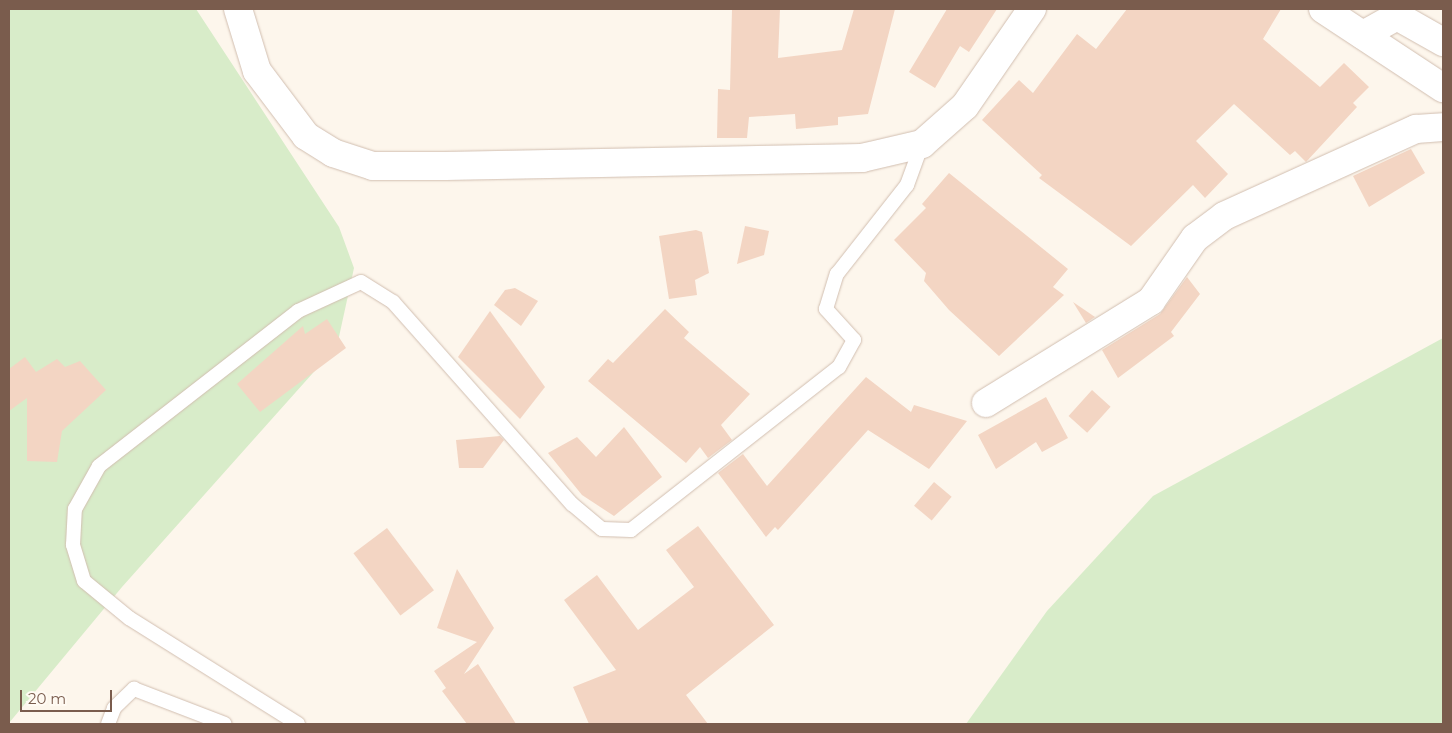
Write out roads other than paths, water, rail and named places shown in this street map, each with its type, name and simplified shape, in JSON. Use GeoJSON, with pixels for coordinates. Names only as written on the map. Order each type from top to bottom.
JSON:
{"type":"FeatureCollection","features":[{"type":"Feature","properties":{"kind":"street"},"geometry":{"type":"LineString","coordinates":[[238,9],[257,71],[283,111],[306,136],[333,154],[373,166],[862,158],[922,144],[965,106],[1032,9]]}},
{"type":"Feature","properties":{"kind":"street"},"geometry":{"type":"LineString","coordinates":[[1323,9],[1443,87]]}},
{"type":"Feature","properties":{"kind":"street"},"geometry":{"type":"LineString","coordinates":[[1363,35],[1398,16],[1443,42]]}},
{"type":"Feature","properties":{"kind":"street"},"geometry":{"type":"LineString","coordinates":[[986,403],[1151,301],[1195,238],[1224,216],[1416,129],[1443,127]]}},
{"type":"Feature","properties":{"kind":"lane"},"geometry":{"type":"LineString","coordinates":[[298,724],[129,618],[84,581],[73,546],[75,510],[99,466],[298,311],[361,282],[393,302],[572,504],[602,529],[631,530],[839,367],[854,340],[826,309],[837,274],[907,185],[922,144]]}},
{"type":"Feature","properties":{"kind":"lane"},"geometry":{"type":"LineString","coordinates":[[108,724],[114,708],[134,688],[224,724]]}}]}
